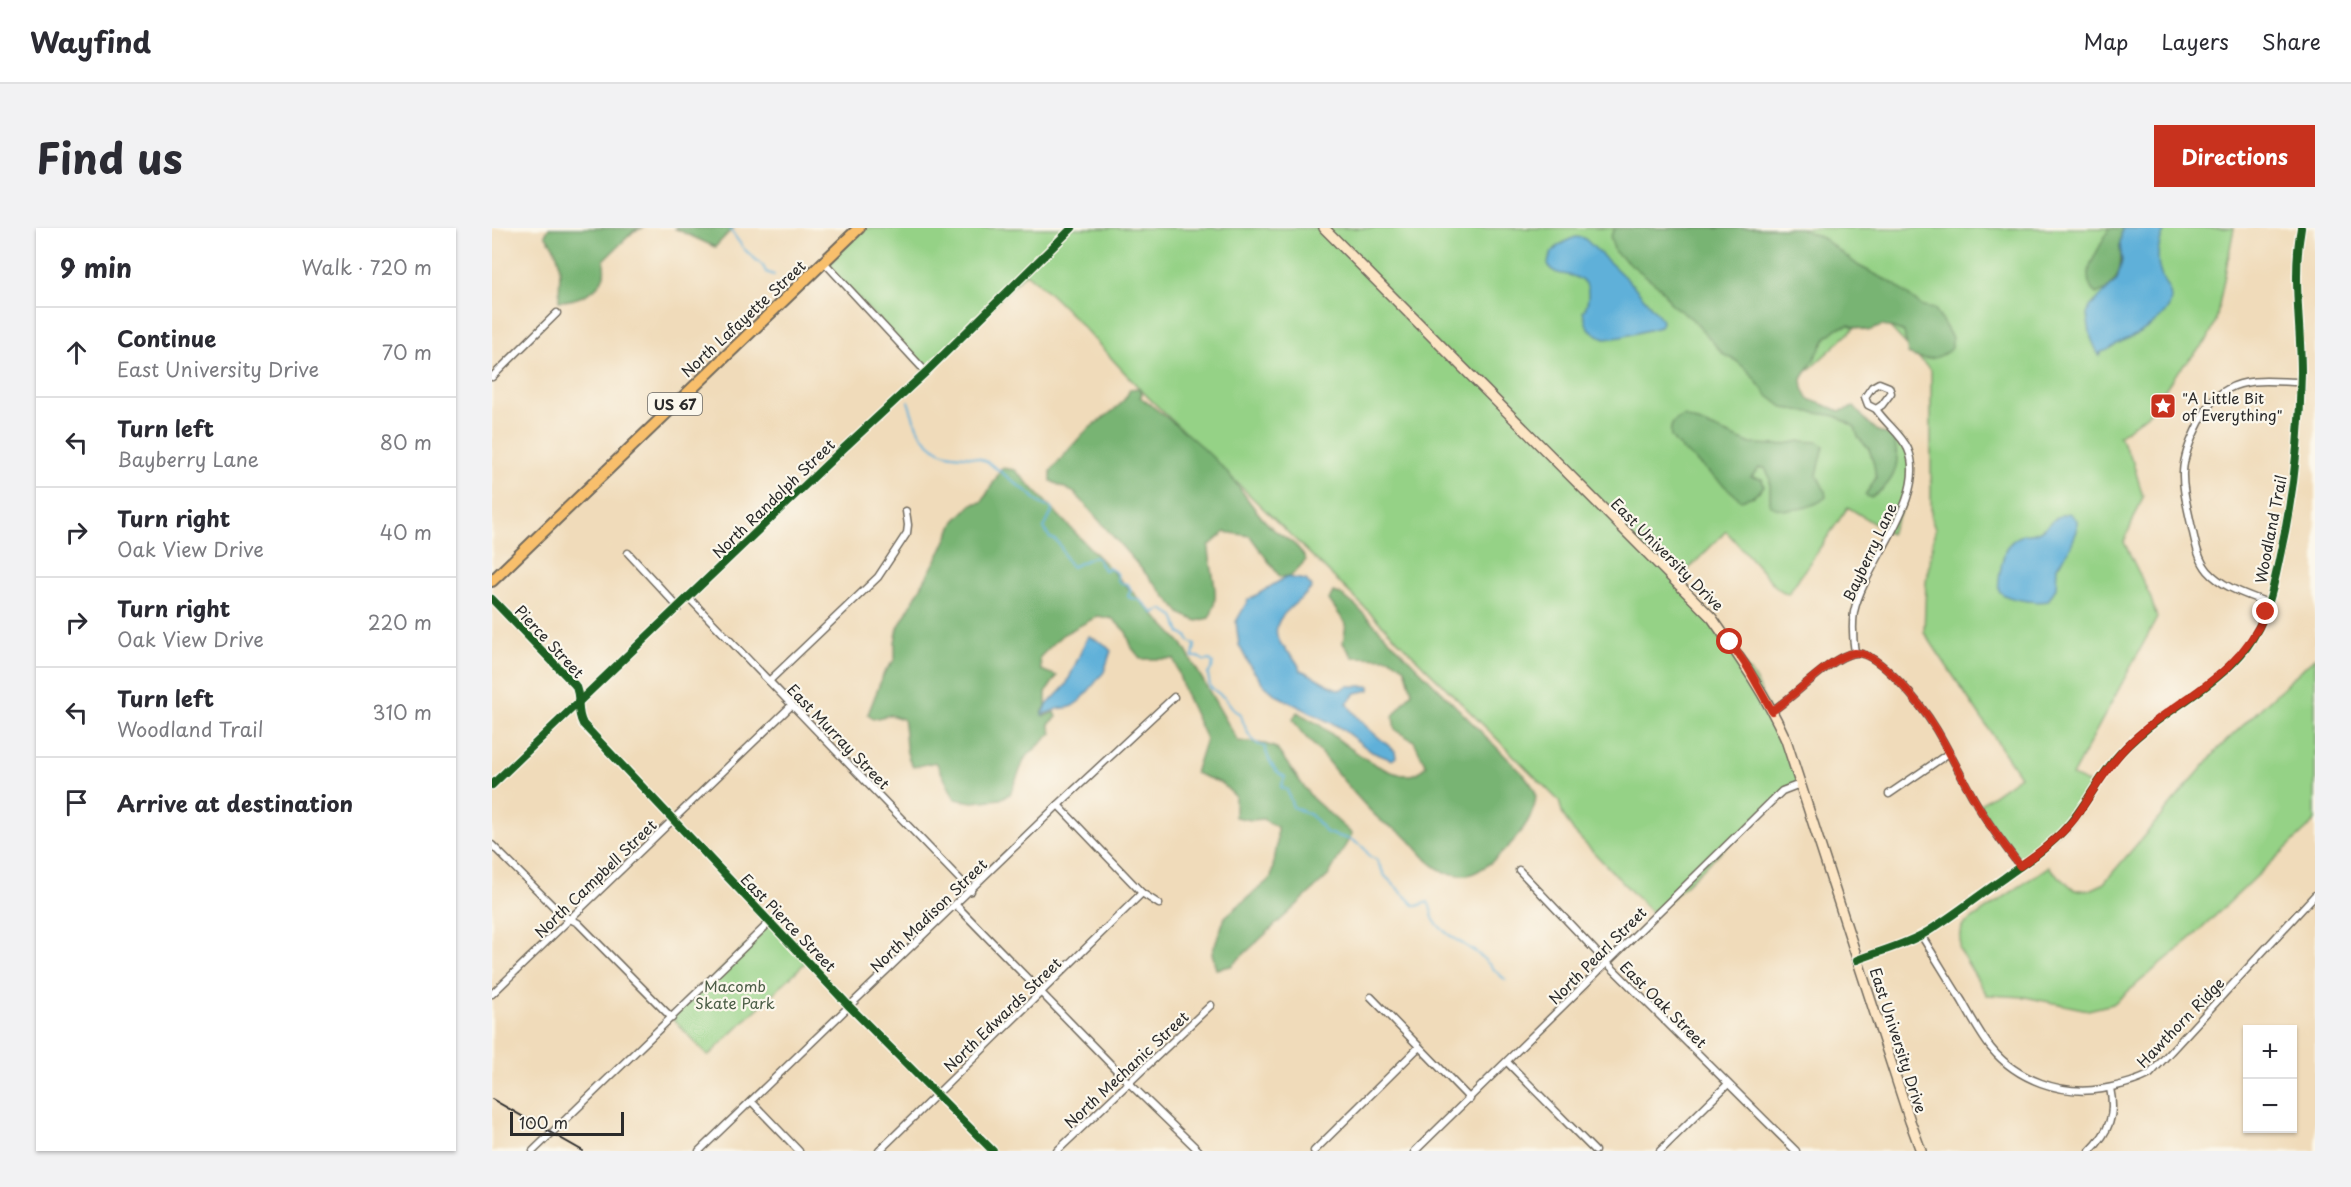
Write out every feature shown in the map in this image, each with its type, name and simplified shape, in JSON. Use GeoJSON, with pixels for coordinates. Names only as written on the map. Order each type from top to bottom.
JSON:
{"type":"FeatureCollection","features":[{"type":"Feature","properties":{"kind":"highway","name":"North Lafayette Street"},"geometry":{"type":"LineString","coordinates":[[492,581],[859,228]]}},
{"type":"Feature","properties":{"kind":"main road","name":"East University Drive"},"geometry":{"type":"LineString","coordinates":[[1324,228],[1712,618],[1748,668],[1786,740],[1921,1151]]}},
{"type":"Feature","properties":{"kind":"street","name":"North Randolph Street"},"geometry":{"type":"LineString","coordinates":[[492,785],[835,456],[926,372],[1072,228]]}},
{"type":"Feature","properties":{"kind":"street","name":"Woodland Trail"},"geometry":{"type":"LineString","coordinates":[[1857,960],[1921,934],[2049,845],[2067,828],[2110,765],[2137,736],[2228,669],[2252,639],[2268,603],[2291,504],[2300,382],[2296,269],[2301,228]]}},
{"type":"Feature","properties":{"kind":"street"},"geometry":{"type":"LineString","coordinates":[[824,262],[926,372]]}},
{"type":"Feature","properties":{"kind":"street"},"geometry":{"type":"LineString","coordinates":[[492,377],[557,313]]}},
{"type":"Feature","properties":{"kind":"street"},"geometry":{"type":"LineString","coordinates":[[2268,603],[2224,584],[2205,567],[2197,549],[2183,486],[2182,464],[2186,449],[2198,425],[2218,395],[2237,385],[2247,383],[2300,382]]}},
{"type":"Feature","properties":{"kind":"street"},"geometry":{"type":"LineString","coordinates":[[1883,383],[1889,387],[1891,393],[1876,410],[1868,405],[1865,397],[1872,387],[1883,383]]}},
{"type":"Feature","properties":{"kind":"street","name":"Bayberry Lane"},"geometry":{"type":"LineString","coordinates":[[1855,653],[1853,642],[1855,609],[1906,501],[1912,471],[1906,445],[1876,410]]}},
{"type":"Feature","properties":{"kind":"street"},"geometry":{"type":"LineString","coordinates":[[769,681],[878,577],[907,533],[906,511]]}},
{"type":"Feature","properties":{"kind":"street"},"geometry":{"type":"LineString","coordinates":[[628,553],[679,608]]}},
{"type":"Feature","properties":{"kind":"street","name":"East Murray Street"},"geometry":{"type":"LineString","coordinates":[[689,598],[970,891]]}},
{"type":"Feature","properties":{"kind":"street","name":"Pierce Street"},"geometry":{"type":"LineString","coordinates":[[492,599],[575,685],[578,692],[577,704]]}},
{"type":"Feature","properties":{"kind":"street"},"geometry":{"type":"LineString","coordinates":[[1772,711],[1840,657],[1855,653],[1869,656],[1881,664],[1928,717],[1978,806],[2020,866]]}},
{"type":"Feature","properties":{"kind":"street","name":"North Madison Street"},"geometry":{"type":"LineString","coordinates":[[699,1151],[1058,805],[1174,697]]}},
{"type":"Feature","properties":{"kind":"street","name":"East Pierce Street"},"geometry":{"type":"LineString","coordinates":[[577,704],[583,724],[850,1006],[993,1151]]}},
{"type":"Feature","properties":{"kind":"street","name":"North Campbell Street"},"geometry":{"type":"LineString","coordinates":[[492,993],[792,705]]}},
{"type":"Feature","properties":{"kind":"street"},"geometry":{"type":"LineString","coordinates":[[1890,794],[1949,753]]}},
{"type":"Feature","properties":{"kind":"street","name":"North Pearl Street"},"geometry":{"type":"LineString","coordinates":[[1415,1151],[1782,791],[1800,784]]}},
{"type":"Feature","properties":{"kind":"street"},"geometry":{"type":"LineString","coordinates":[[1058,805],[1143,893],[1159,904]]}},
{"type":"Feature","properties":{"kind":"street"},"geometry":{"type":"LineString","coordinates":[[492,845],[561,915],[578,923],[672,1018]]}},
{"type":"Feature","properties":{"kind":"street","name":"East Oak Street"},"geometry":{"type":"LineString","coordinates":[[1519,870],[1607,963],[1796,1151]]}},
{"type":"Feature","properties":{"kind":"street","name":"North Edwards Street"},"geometry":{"type":"LineString","coordinates":[[879,1151],[1143,893]]}},
{"type":"Feature","properties":{"kind":"street","name":"Hawthorn Ridge"},"geometry":{"type":"LineString","coordinates":[[1921,934],[1986,1041],[2006,1063],[2031,1079],[2059,1088],[2090,1091],[2110,1088],[2150,1074],[2315,896]]}},
{"type":"Feature","properties":{"kind":"street"},"geometry":{"type":"LineString","coordinates":[[956,905],[1129,1083],[1199,1151]]}},
{"type":"Feature","properties":{"kind":"street"},"geometry":{"type":"LineString","coordinates":[[533,1151],[770,922]]}},
{"type":"Feature","properties":{"kind":"street"},"geometry":{"type":"LineString","coordinates":[[1371,997],[1470,1099]]}},
{"type":"Feature","properties":{"kind":"street","name":"North Mechanic Street"},"geometry":{"type":"LineString","coordinates":[[1057,1151],[1211,1005]]}},
{"type":"Feature","properties":{"kind":"street"},"geometry":{"type":"LineString","coordinates":[[1314,1151],[1419,1047]]}},
{"type":"Feature","properties":{"kind":"street"},"geometry":{"type":"LineString","coordinates":[[1507,1062],[1596,1151]]}},
{"type":"Feature","properties":{"kind":"street"},"geometry":{"type":"LineString","coordinates":[[1660,1151],[1728,1084]]}},
{"type":"Feature","properties":{"kind":"street"},"geometry":{"type":"LineString","coordinates":[[2090,1151],[2103,1137],[2112,1118],[2110,1088]]}},
{"type":"Feature","properties":{"kind":"street"},"geometry":{"type":"LineString","coordinates":[[751,1101],[799,1151]]}},
{"type":"Feature","properties":{"kind":"green space"},"geometry":{"type":"Polygon","coordinates":[[[549,228],[643,228],[634,231],[604,260],[604,275],[597,287],[579,298],[559,301],[558,259],[556,251],[545,235],[549,228]]]}},
{"type":"Feature","properties":{"kind":"green space"},"geometry":{"type":"Polygon","coordinates":[[[674,228],[733,228],[715,247],[674,228]]]}},
{"type":"Feature","properties":{"kind":"green space"},"geometry":{"type":"Polygon","coordinates":[[[859,228],[2234,228],[2216,321],[2207,340],[2174,376],[2150,412],[2119,436],[2133,462],[2143,497],[2124,542],[2150,596],[2157,618],[2072,776],[2095,786],[2074,818],[2020,866],[1978,806],[2020,776],[1924,632],[1926,582],[1935,529],[1931,518],[1931,371],[1874,310],[1790,387],[1806,408],[1847,418],[1876,435],[1900,437],[1907,450],[1911,475],[1902,510],[1890,534],[1848,507],[1788,594],[1778,589],[1726,531],[1676,582],[1712,618],[1757,682],[1800,784],[1788,788],[1654,915],[1574,832],[1563,815],[1559,801],[1360,602],[1140,390],[1044,288],[1026,273],[926,372],[824,262],[859,228]]]}},
{"type":"Feature","properties":{"kind":"green space"},"geometry":{"type":"Polygon","coordinates":[[[1615,228],[1800,228],[1824,239],[1859,266],[1894,284],[1923,307],[1935,309],[1952,338],[1952,348],[1942,355],[1926,359],[1908,354],[1904,332],[1894,328],[1882,326],[1868,331],[1849,325],[1838,328],[1827,337],[1802,379],[1808,399],[1840,411],[1854,407],[1878,431],[1893,439],[1897,462],[1896,469],[1887,485],[1871,498],[1865,495],[1876,478],[1869,449],[1858,437],[1855,427],[1836,416],[1784,408],[1767,395],[1748,371],[1735,360],[1724,355],[1692,319],[1672,305],[1660,287],[1615,252],[1610,237],[1615,228]]]}},
{"type":"Feature","properties":{"kind":"green space"},"geometry":{"type":"Polygon","coordinates":[[[2109,228],[2122,228],[2120,269],[2114,281],[2096,294],[2090,287],[2089,270],[2109,228]]]}},
{"type":"Feature","properties":{"kind":"green space"},"geometry":{"type":"Polygon","coordinates":[[[1139,388],[1142,394],[1140,397],[1208,453],[1227,472],[1267,523],[1299,549],[1306,560],[1291,576],[1280,577],[1250,536],[1225,532],[1209,546],[1215,592],[1213,609],[1209,618],[1197,621],[1181,614],[1075,493],[1051,481],[1051,471],[1082,435],[1116,409],[1130,389],[1139,388]]]}},
{"type":"Feature","properties":{"kind":"green space"},"geometry":{"type":"Polygon","coordinates":[[[1684,416],[1751,444],[1780,445],[1800,441],[1819,442],[1824,446],[1817,475],[1826,497],[1799,509],[1776,508],[1770,505],[1770,478],[1765,468],[1759,468],[1751,477],[1762,479],[1764,486],[1754,496],[1741,500],[1677,445],[1671,437],[1673,424],[1684,416]]]}},
{"type":"Feature","properties":{"kind":"green space"},"geometry":{"type":"Polygon","coordinates":[[[1002,468],[1015,470],[1182,644],[1238,741],[1265,744],[1276,748],[1312,798],[1352,834],[1328,876],[1231,966],[1216,969],[1212,953],[1225,917],[1271,878],[1277,845],[1277,827],[1263,819],[1251,820],[1235,817],[1235,796],[1221,783],[1195,773],[1206,739],[1184,691],[1174,659],[1141,659],[1132,648],[1126,632],[1113,619],[1098,616],[1062,635],[1040,657],[1041,670],[1057,676],[1046,692],[1046,706],[1042,713],[1044,716],[1055,712],[1057,717],[1049,724],[1052,733],[1025,758],[1010,794],[1000,799],[973,802],[955,799],[936,762],[913,767],[906,750],[903,719],[890,715],[873,719],[868,714],[884,673],[895,659],[898,628],[955,521],[972,504],[982,502],[1002,468]]]}},
{"type":"Feature","properties":{"kind":"green space"},"geometry":{"type":"Polygon","coordinates":[[[1333,592],[1340,594],[1356,606],[1525,776],[1534,789],[1535,802],[1531,815],[1523,828],[1502,853],[1478,871],[1460,875],[1445,872],[1433,865],[1405,836],[1371,811],[1295,724],[1293,719],[1297,712],[1321,726],[1365,759],[1392,772],[1404,775],[1415,774],[1426,766],[1414,741],[1395,730],[1393,716],[1412,692],[1405,668],[1390,658],[1353,657],[1343,643],[1346,624],[1329,600],[1333,592]]]}},
{"type":"Feature","properties":{"kind":"green space"},"geometry":{"type":"Polygon","coordinates":[[[2315,657],[2315,821],[2195,935],[2113,1004],[2088,1010],[2025,997],[1987,995],[1959,949],[1962,926],[2048,867],[2075,890],[2090,890],[2103,884],[2219,748],[2315,657]]]}},
{"type":"Feature","properties":{"kind":"green space","name":"Macomb Skate Park"},"geometry":{"type":"Polygon","coordinates":[[[770,922],[807,961],[708,1056],[672,1018],[770,922]]]}},
{"type":"Feature","properties":{"kind":"water"},"geometry":{"type":"Polygon","coordinates":[[[2122,228],[2166,228],[2159,245],[2158,258],[2160,271],[2170,293],[2171,301],[2168,309],[2154,323],[2101,352],[2099,356],[2091,338],[2087,315],[2090,307],[2117,280],[2122,261],[2120,244],[2122,228]]]}},
{"type":"Feature","properties":{"kind":"water"},"geometry":{"type":"Polygon","coordinates":[[[1576,237],[1584,238],[1633,285],[1661,318],[1660,327],[1605,339],[1588,329],[1583,312],[1588,299],[1586,284],[1576,277],[1556,272],[1548,266],[1550,255],[1556,247],[1576,237]]]}},
{"type":"Feature","properties":{"kind":"water"},"geometry":{"type":"Polygon","coordinates":[[[2069,513],[2077,520],[2077,531],[2069,550],[2057,567],[2056,588],[2048,601],[2022,600],[2002,593],[1999,590],[2000,576],[2005,552],[2010,544],[2016,538],[2037,532],[2062,515],[2069,513]]]}},
{"type":"Feature","properties":{"kind":"water"},"geometry":{"type":"Polygon","coordinates":[[[1286,577],[1306,580],[1312,587],[1280,619],[1277,635],[1281,644],[1295,659],[1300,670],[1335,688],[1340,690],[1347,686],[1370,686],[1370,690],[1356,693],[1347,703],[1363,723],[1395,751],[1396,757],[1392,760],[1372,752],[1339,727],[1276,695],[1264,685],[1250,666],[1239,645],[1236,622],[1248,600],[1286,577]]]}},
{"type":"Feature","properties":{"kind":"water"},"geometry":{"type":"Polygon","coordinates":[[[1088,636],[1103,643],[1111,651],[1104,672],[1081,700],[1071,707],[1042,715],[1048,704],[1066,685],[1088,636]]]}},
{"type":"Feature","properties":{"kind":"waterway"},"geometry":{"type":"LineString","coordinates":[[729,228],[744,249],[763,266],[766,272],[774,275]]}},
{"type":"Feature","properties":{"kind":"waterway"},"geometry":{"type":"LineString","coordinates":[[908,401],[920,432],[935,448],[946,454],[983,460],[1029,492],[1039,502],[1051,507],[1052,512],[1044,528],[1050,538],[1058,543],[1072,567],[1093,557],[1097,558],[1104,570],[1109,568],[1117,573],[1121,583],[1128,584],[1131,590],[1128,596],[1130,598],[1140,600],[1153,613],[1162,609],[1174,616],[1180,633],[1188,637],[1189,641],[1195,645],[1193,657],[1205,661],[1210,660],[1213,663],[1208,674],[1210,687],[1240,713],[1251,738],[1265,747],[1272,765],[1285,777],[1281,787],[1287,790],[1293,807],[1311,815],[1327,833],[1352,840],[1364,848],[1370,857],[1376,859],[1385,876],[1414,905],[1428,902],[1438,925],[1478,954],[1506,980]]}},
{"type":"Feature","properties":{"kind":"railway"},"geometry":{"type":"LineString","coordinates":[[492,1099],[583,1151]]}},
{"type":"Feature","properties":{"kind":"cycle path"},"geometry":{"type":"LineString","coordinates":[[492,785],[926,372],[1072,228]]}},
{"type":"Feature","properties":{"kind":"cycle path"},"geometry":{"type":"LineString","coordinates":[[1857,960],[1919,937],[1956,913],[2044,848],[2073,820],[2109,767],[2130,743],[2217,677],[2233,663],[2254,637],[2264,616],[2274,583],[2295,467],[2301,373],[2297,282],[2301,228]]}},
{"type":"Feature","properties":{"kind":"cycle path"},"geometry":{"type":"LineString","coordinates":[[492,599],[575,685],[583,724],[850,1007],[993,1151]]}},
{"type":"Feature","properties":{"kind":"place","name":"\"A Little Bit of Everything\""},"geometry":{"type":"Point","coordinates":[2163,406]}},
{"type":"Feature","properties":{"kind":"route"},"geometry":{"type":"LineString","coordinates":[[1730,642],[1757,682],[1772,711],[1785,703],[1840,657],[1860,653],[1881,664],[1928,717],[1988,823],[2020,866],[2049,845],[2067,828],[2110,765],[2137,736],[2228,669],[2252,639],[2266,612]]}}]}
